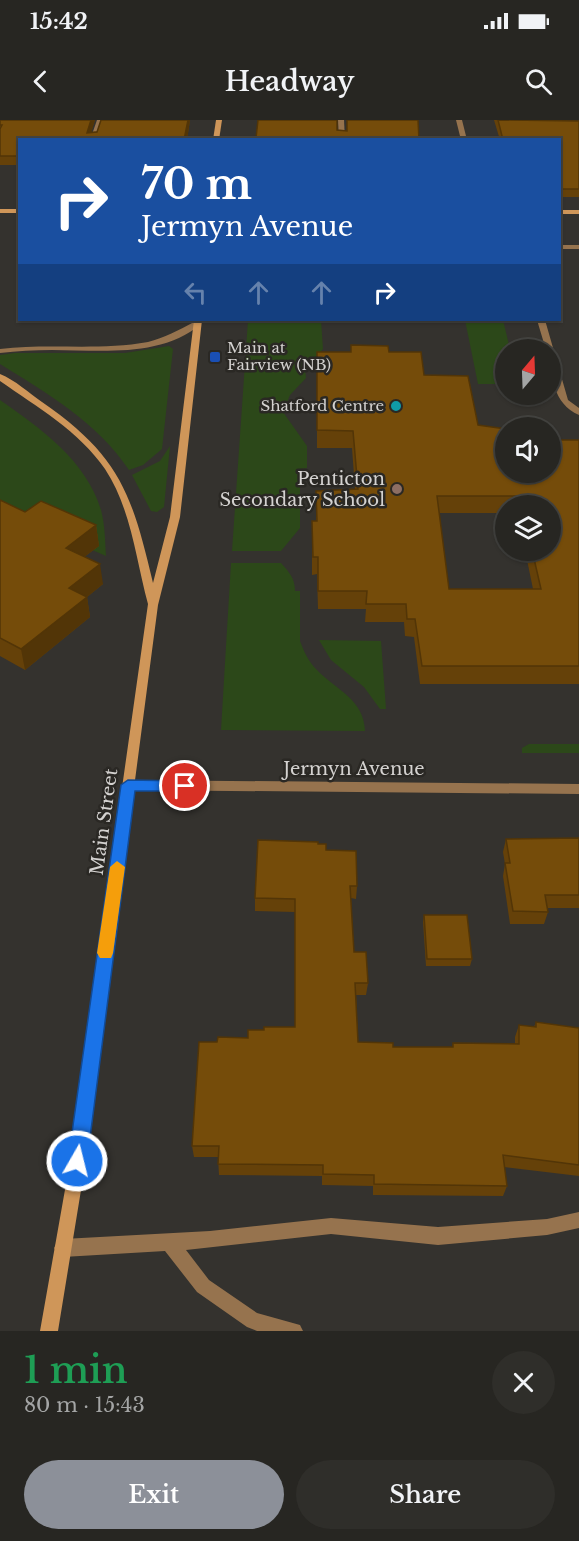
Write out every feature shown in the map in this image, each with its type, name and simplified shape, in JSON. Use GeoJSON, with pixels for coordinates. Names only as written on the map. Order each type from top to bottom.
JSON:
{"type":"FeatureCollection","features":[{"type":"Feature","properties":{"kind":"main road"},"geometry":{"type":"LineString","coordinates":[[216,138],[219,120]]}},
{"type":"Feature","properties":{"kind":"main road"},"geometry":{"type":"LineString","coordinates":[[0,211],[18,211]]}},
{"type":"Feature","properties":{"kind":"main road"},"geometry":{"type":"LineString","coordinates":[[561,212],[579,212]]}},
{"type":"Feature","properties":{"kind":"main road","name":"Main Street"},"geometry":{"type":"LineString","coordinates":[[49,1331],[76,1173],[153,605],[175,517],[197,322]]}},
{"type":"Feature","properties":{"kind":"main road"},"geometry":{"type":"LineString","coordinates":[[0,377],[72,428],[110,469],[131,519],[153,605]]}},
{"type":"Feature","properties":{"kind":"street"},"geometry":{"type":"LineString","coordinates":[[94,138],[100,120]]}},
{"type":"Feature","properties":{"kind":"street"},"geometry":{"type":"LineString","coordinates":[[340,120],[342,138]]}},
{"type":"Feature","properties":{"kind":"street"},"geometry":{"type":"LineString","coordinates":[[459,120],[464,138]]}},
{"type":"Feature","properties":{"kind":"street"},"geometry":{"type":"LineString","coordinates":[[561,247],[579,247]]}},
{"type":"Feature","properties":{"kind":"street"},"geometry":{"type":"LineString","coordinates":[[541,321],[547,339]]}},
{"type":"Feature","properties":{"kind":"street"},"geometry":{"type":"LineString","coordinates":[[0,351],[125,349],[161,343],[197,322]]}},
{"type":"Feature","properties":{"kind":"street"},"geometry":{"type":"LineString","coordinates":[[561,390],[564,401],[579,412]]}},
{"type":"Feature","properties":{"kind":"street","name":"Jermyn Avenue"},"geometry":{"type":"LineString","coordinates":[[128,785],[579,789]]}},
{"type":"Feature","properties":{"kind":"street"},"geometry":{"type":"LineString","coordinates":[[63,1248],[170,1243],[331,1226],[438,1236],[547,1227],[579,1220]]}},
{"type":"Feature","properties":{"kind":"street"},"geometry":{"type":"LineString","coordinates":[[170,1243],[203,1286],[253,1321],[294,1331]]}},
{"type":"Feature","properties":{"kind":"green space"},"geometry":{"type":"Polygon","coordinates":[[[248,321],[321,321],[323,349],[305,369],[306,378],[290,395],[283,412],[307,446],[307,468],[300,469],[300,528],[281,551],[232,551],[248,321]]]}},
{"type":"Feature","properties":{"kind":"green space"},"geometry":{"type":"Polygon","coordinates":[[[465,321],[503,321],[508,339],[495,339],[495,384],[478,384],[465,321]]]}},
{"type":"Feature","properties":{"kind":"green space"},"geometry":{"type":"Polygon","coordinates":[[[169,346],[173,349],[162,449],[143,465],[129,470],[87,423],[0,364],[0,355],[15,353],[125,353],[169,346]]]}},
{"type":"Feature","properties":{"kind":"green space"},"geometry":{"type":"Polygon","coordinates":[[[0,400],[46,434],[85,476],[101,510],[106,556],[0,510],[0,400]]]}},
{"type":"Feature","properties":{"kind":"green space"},"geometry":{"type":"Polygon","coordinates":[[[170,446],[164,507],[157,512],[151,511],[132,475],[160,461],[170,446]]]}},
{"type":"Feature","properties":{"kind":"green space"},"geometry":{"type":"Polygon","coordinates":[[[231,563],[281,563],[287,569],[293,579],[295,591],[300,591],[300,641],[305,653],[317,670],[354,703],[360,711],[365,731],[221,730],[231,563]]]}},
{"type":"Feature","properties":{"kind":"green space"},"geometry":{"type":"Polygon","coordinates":[[[319,640],[381,641],[386,709],[380,709],[364,687],[331,660],[319,640]]]}},
{"type":"Feature","properties":{"kind":"green space"},"geometry":{"type":"Polygon","coordinates":[[[529,744],[579,744],[579,753],[522,753],[522,748],[529,744]]]}},
{"type":"Feature","properties":{"kind":"building"},"geometry":{"type":"Polygon","coordinates":[[[0,120],[91,120],[87,133],[97,132],[101,120],[188,120],[184,138],[18,138],[18,156],[0,156],[2,125],[0,125],[0,120]]]}},
{"type":"Feature","properties":{"kind":"building"},"geometry":{"type":"Polygon","coordinates":[[[258,120],[337,120],[337,130],[347,131],[347,120],[418,120],[419,138],[256,138],[258,120]]]}},
{"type":"Feature","properties":{"kind":"building"},"geometry":{"type":"Polygon","coordinates":[[[498,120],[579,121],[579,189],[561,189],[561,138],[502,138],[498,120]]]}},
{"type":"Feature","properties":{"kind":"building"},"geometry":{"type":"Polygon","coordinates":[[[351,345],[388,346],[389,352],[421,352],[424,375],[468,376],[478,425],[495,427],[495,483],[561,483],[561,440],[579,440],[579,666],[422,666],[415,619],[407,619],[406,604],[366,604],[367,591],[318,591],[318,557],[313,557],[312,521],[317,521],[316,491],[358,489],[353,431],[317,430],[317,352],[351,352],[351,345]]]}},
{"type":"Feature","properties":{"kind":"building"},"geometry":{"type":"Polygon","coordinates":[[[0,500],[25,512],[41,501],[96,525],[66,548],[100,564],[69,588],[87,597],[21,649],[0,638],[0,500]]]}},
{"type":"Feature","properties":{"kind":"building"},"geometry":{"type":"Polygon","coordinates":[[[579,838],[579,895],[545,895],[548,912],[513,911],[505,863],[510,863],[506,839],[579,838]]]}},
{"type":"Feature","properties":{"kind":"building"},"geometry":{"type":"Polygon","coordinates":[[[258,840],[318,842],[318,844],[326,844],[326,850],[356,851],[357,886],[350,886],[354,952],[366,952],[368,983],[355,983],[358,1042],[393,1043],[393,1047],[453,1047],[453,1043],[519,1044],[519,1025],[536,1027],[536,1022],[579,1028],[579,1165],[503,1155],[507,1186],[374,1184],[374,1175],[323,1174],[323,1165],[218,1164],[219,1146],[192,1146],[199,1042],[217,1042],[218,1037],[248,1038],[248,1030],[264,1030],[264,1027],[295,1027],[295,899],[255,898],[258,840]]]}},
{"type":"Feature","properties":{"kind":"building"},"geometry":{"type":"Polygon","coordinates":[[[424,915],[467,915],[472,959],[427,959],[424,915]]]}},
{"type":"Feature","properties":{"kind":"slow traffic"},"geometry":{"type":"LineString","coordinates":[[105,953],[117,867]]}},
{"type":"Feature","properties":{"kind":"place","name":"Main at Fairview (NB)"},"geometry":{"type":"Point","coordinates":[215,357]}},
{"type":"Feature","properties":{"kind":"place","name":"Shatford Centre"},"geometry":{"type":"Point","coordinates":[396,406]}},
{"type":"Feature","properties":{"kind":"place","name":"Penticton Secondary School"},"geometry":{"type":"Point","coordinates":[397,489]}},
{"type":"Feature","properties":{"kind":"route"},"geometry":{"type":"LineString","coordinates":[[77,1161],[128,785],[185,786]]}}]}
